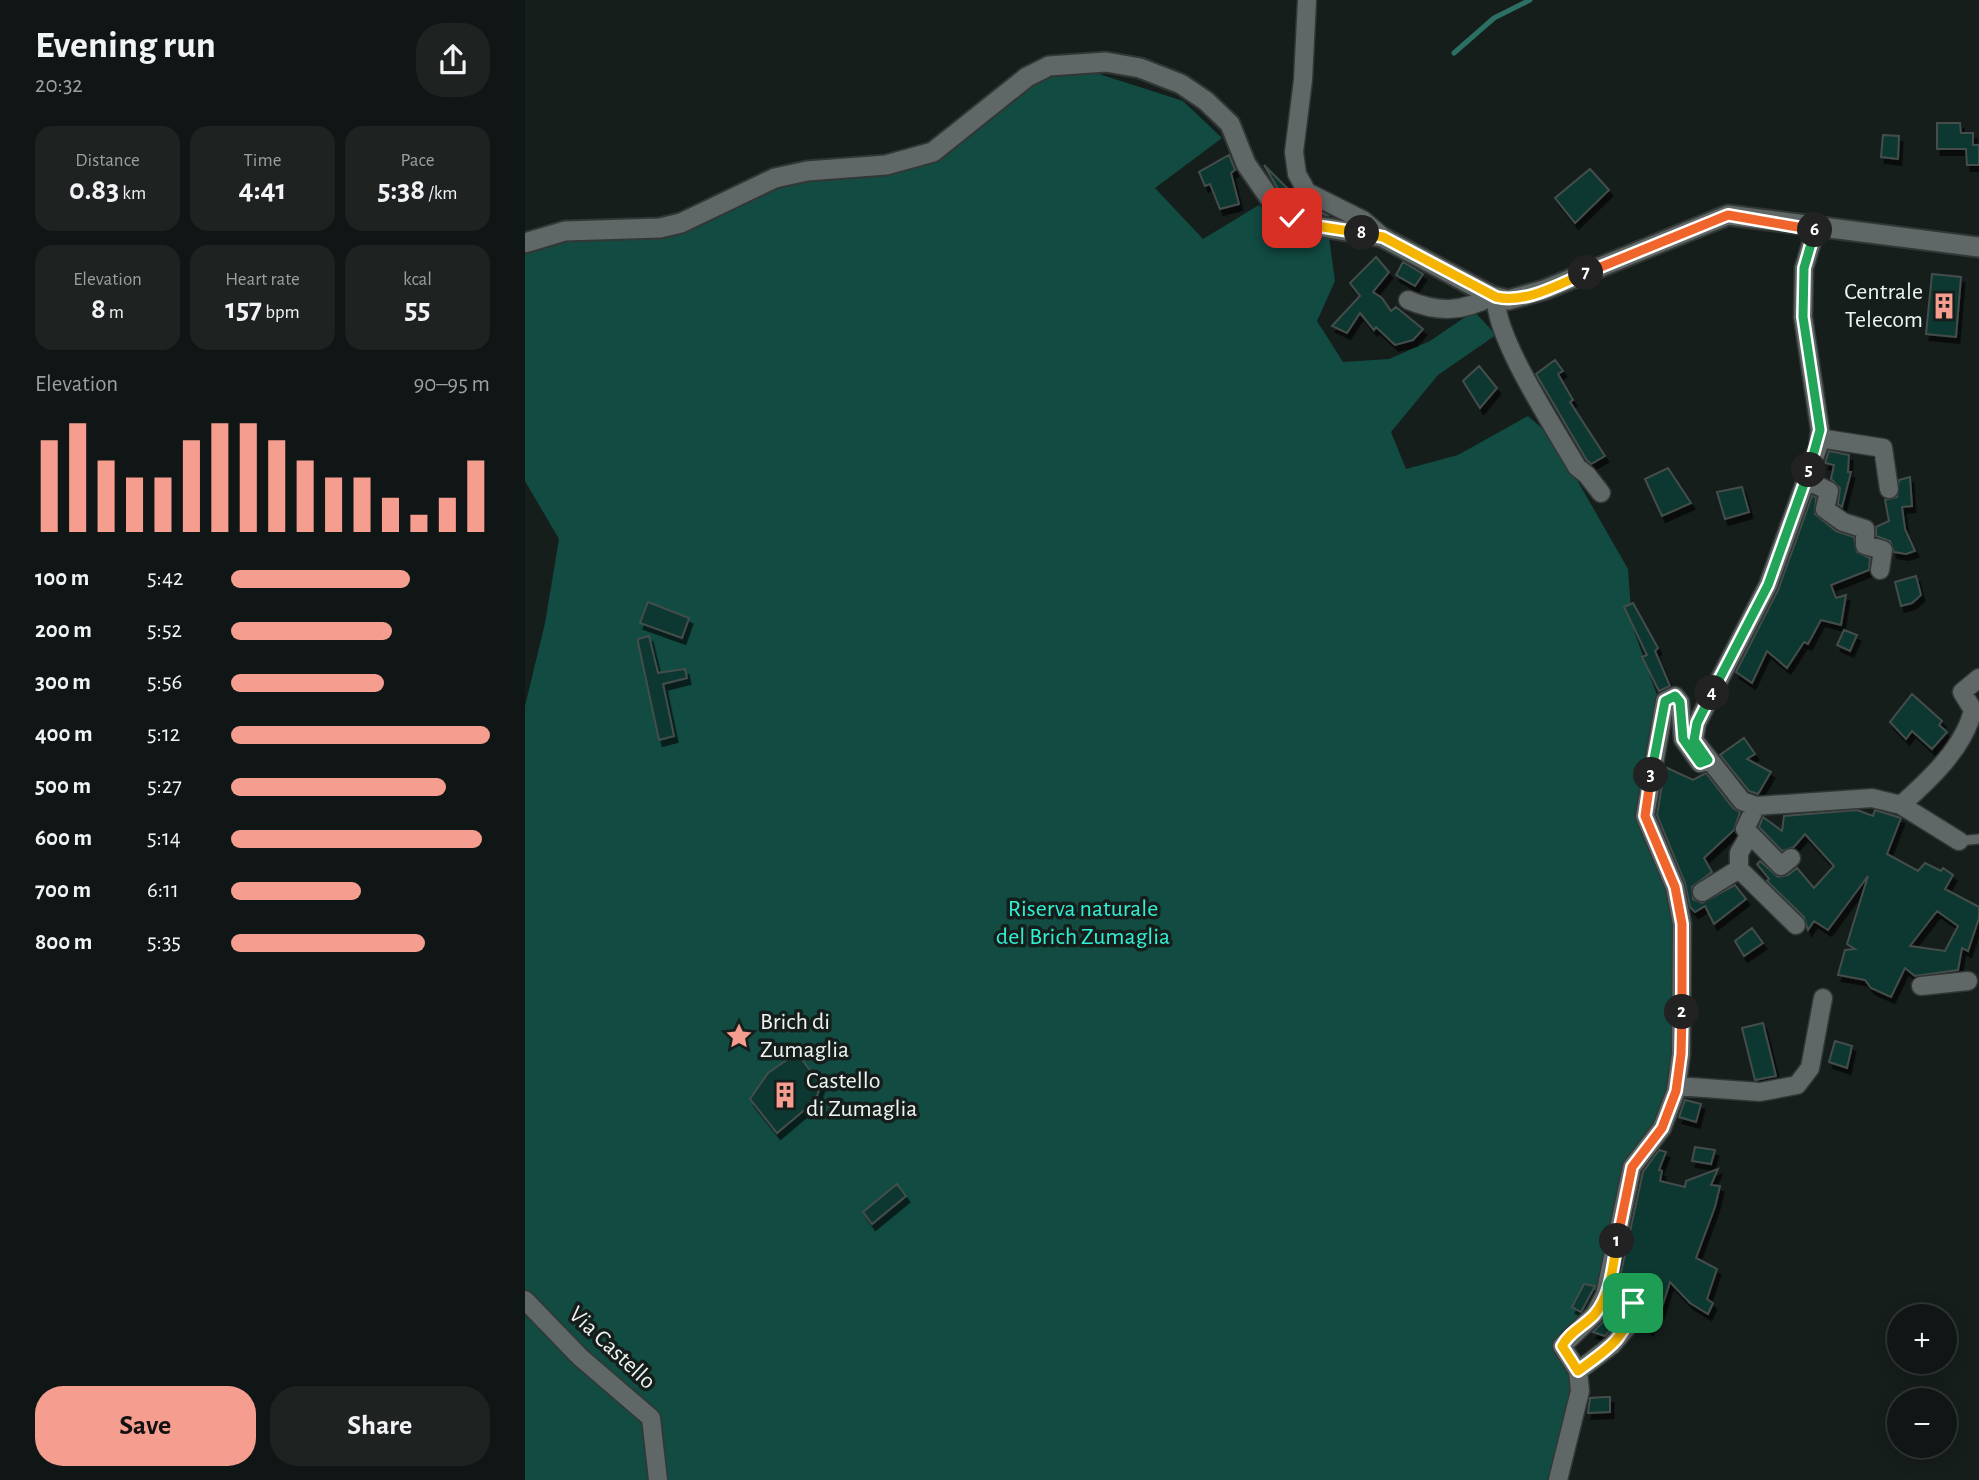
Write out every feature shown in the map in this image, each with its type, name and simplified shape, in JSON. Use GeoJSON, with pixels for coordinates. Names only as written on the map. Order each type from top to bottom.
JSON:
{"type":"FeatureCollection","features":[{"type":"Feature","properties":{"kind":"street"},"geometry":{"type":"LineString","coordinates":[[1307,0],[1303,79],[1294,152],[1297,174],[1307,192],[1363,220],[1384,238],[1494,296],[1508,300],[1544,290],[1728,215],[1979,247]]}},
{"type":"Feature","properties":{"kind":"street"},"geometry":{"type":"LineString","coordinates":[[525,243],[565,231],[660,228],[681,223],[775,178],[807,171],[886,165],[933,152],[1027,77],[1049,66],[1106,62],[1150,72],[1181,84],[1206,101],[1230,124],[1246,164],[1271,200],[1292,218],[1310,225],[1384,238]]}},
{"type":"Feature","properties":{"kind":"street"},"geometry":{"type":"LineString","coordinates":[[1816,228],[1804,268],[1803,317],[1819,438],[1768,585],[1697,723],[1694,740],[1742,801],[1756,806],[1872,798],[1901,805],[1959,841]]}},
{"type":"Feature","properties":{"kind":"street"},"geometry":{"type":"LineString","coordinates":[[1408,300],[1433,311],[1479,303],[1494,296]]}},
{"type":"Feature","properties":{"kind":"street"},"geometry":{"type":"LineString","coordinates":[[1494,296],[1495,308],[1507,337],[1538,400],[1577,467],[1601,493]]}},
{"type":"Feature","properties":{"kind":"street"},"geometry":{"type":"LineString","coordinates":[[1819,438],[1883,448],[1889,489]]}},
{"type":"Feature","properties":{"kind":"street"},"geometry":{"type":"LineString","coordinates":[[1806,480],[1829,491],[1825,509],[1843,522],[1865,529],[1865,545],[1883,550],[1880,569]]}},
{"type":"Feature","properties":{"kind":"street"},"geometry":{"type":"LineString","coordinates":[[1901,805],[1930,780],[1969,725],[1973,710],[1962,692],[1979,678]]}},
{"type":"Feature","properties":{"kind":"street"},"geometry":{"type":"LineString","coordinates":[[1558,1480],[1580,1391],[1578,1371],[1562,1346],[1566,1339],[1595,1314],[1605,1295],[1632,1167],[1662,1128],[1677,1086],[1681,1054],[1682,924],[1675,887],[1645,816],[1665,701],[1675,696],[1680,702],[1683,739],[1700,763],[1708,760]]}},
{"type":"Feature","properties":{"kind":"street"},"geometry":{"type":"LineString","coordinates":[[1756,806],[1745,829],[1781,866],[1791,858]]}},
{"type":"Feature","properties":{"kind":"street"},"geometry":{"type":"LineString","coordinates":[[1750,834],[1739,853],[1739,869],[1796,925]]}},
{"type":"Feature","properties":{"kind":"street"},"geometry":{"type":"LineString","coordinates":[[1702,892],[1739,869]]}},
{"type":"Feature","properties":{"kind":"street"},"geometry":{"type":"LineString","coordinates":[[1921,986],[1968,981]]}},
{"type":"Feature","properties":{"kind":"street"},"geometry":{"type":"LineString","coordinates":[[1677,1086],[1761,1092],[1797,1085],[1810,1068],[1823,998]]}},
{"type":"Feature","properties":{"kind":"street"},"geometry":{"type":"LineString","coordinates":[[1578,1371],[1612,1345],[1629,1325],[1636,1294]]}},
{"type":"Feature","properties":{"kind":"street","name":"Via Castello"},"geometry":{"type":"LineString","coordinates":[[525,1300],[580,1357],[651,1418],[658,1480]]}},
{"type":"Feature","properties":{"kind":"lane"},"geometry":{"type":"LineString","coordinates":[[1959,841],[1979,839]]}},
{"type":"Feature","properties":{"kind":"green space","name":"Riserva naturale del Brich Zumaglia"},"geometry":{"type":"Polygon","coordinates":[[[1093,72],[1183,101],[1222,138],[1155,188],[1203,239],[1259,205],[1289,231],[1329,237],[1335,281],[1317,321],[1343,362],[1389,359],[1430,341],[1474,311],[1496,335],[1438,375],[1391,432],[1406,469],[1458,455],[1528,416],[1553,438],[1628,569],[1632,625],[1660,704],[1639,812],[1678,925],[1671,1087],[1648,1139],[1599,1293],[1555,1346],[1571,1372],[1574,1388],[1551,1480],[525,1480],[525,706],[545,623],[559,539],[525,481],[525,251],[563,237],[681,233],[780,183],[933,160],[1012,97],[1047,77],[1093,72]]]}},
{"type":"Feature","properties":{"kind":"building"},"geometry":{"type":"Polygon","coordinates":[[[1937,123],[1960,123],[1961,133],[1973,133],[1973,145],[1979,145],[1979,165],[1967,165],[1966,149],[1937,149],[1937,123]]]}},
{"type":"Feature","properties":{"kind":"building"},"geometry":{"type":"Polygon","coordinates":[[[1883,135],[1899,136],[1898,159],[1881,157],[1883,135]]]}},
{"type":"Feature","properties":{"kind":"building"},"geometry":{"type":"Polygon","coordinates":[[[1229,155],[1235,170],[1231,173],[1239,204],[1220,209],[1210,184],[1205,186],[1199,172],[1229,155]]]}},
{"type":"Feature","properties":{"kind":"building"},"geometry":{"type":"Polygon","coordinates":[[[1264,165],[1301,202],[1329,216],[1298,207],[1280,192],[1264,165]]]}},
{"type":"Feature","properties":{"kind":"building"},"geometry":{"type":"Polygon","coordinates":[[[1590,169],[1609,190],[1575,223],[1555,198],[1590,169]]]}},
{"type":"Feature","properties":{"kind":"building"},"geometry":{"type":"Polygon","coordinates":[[[1376,257],[1389,272],[1373,292],[1382,298],[1391,311],[1396,307],[1423,329],[1413,340],[1395,345],[1376,327],[1374,330],[1360,313],[1347,333],[1332,326],[1360,296],[1350,283],[1376,257]]]}},
{"type":"Feature","properties":{"kind":"building"},"geometry":{"type":"Polygon","coordinates":[[[1403,262],[1423,274],[1415,286],[1396,275],[1403,262]]]}},
{"type":"Feature","properties":{"kind":"building","name":"Centrale Telecom"},"geometry":{"type":"Polygon","coordinates":[[[1932,274],[1961,277],[1956,337],[1926,334],[1932,274]]]}},
{"type":"Feature","properties":{"kind":"building"},"geometry":{"type":"Polygon","coordinates":[[[1555,360],[1563,371],[1558,374],[1573,400],[1570,402],[1605,456],[1591,464],[1536,374],[1555,360]]]}},
{"type":"Feature","properties":{"kind":"building"},"geometry":{"type":"Polygon","coordinates":[[[1479,366],[1497,388],[1480,408],[1463,381],[1479,366]]]}},
{"type":"Feature","properties":{"kind":"building"},"geometry":{"type":"Polygon","coordinates":[[[1829,451],[1849,455],[1848,472],[1851,472],[1842,507],[1838,504],[1840,488],[1831,479],[1834,465],[1825,463],[1829,451]]]}},
{"type":"Feature","properties":{"kind":"building"},"geometry":{"type":"Polygon","coordinates":[[[1668,468],[1691,503],[1662,516],[1645,479],[1668,468]]]}},
{"type":"Feature","properties":{"kind":"building"},"geometry":{"type":"Polygon","coordinates":[[[1910,477],[1912,506],[1902,507],[1905,529],[1915,551],[1906,554],[1894,552],[1890,541],[1876,536],[1876,527],[1889,521],[1885,500],[1897,497],[1899,480],[1910,477]]]}},
{"type":"Feature","properties":{"kind":"building"},"geometry":{"type":"Polygon","coordinates":[[[1742,487],[1749,512],[1725,519],[1717,492],[1742,487]]]}},
{"type":"Feature","properties":{"kind":"building"},"geometry":{"type":"Polygon","coordinates":[[[1812,496],[1816,497],[1815,514],[1836,531],[1854,537],[1857,552],[1870,558],[1869,570],[1831,585],[1836,598],[1846,595],[1841,625],[1821,620],[1808,644],[1804,642],[1787,668],[1767,651],[1752,683],[1736,672],[1778,590],[1812,496]]]}},
{"type":"Feature","properties":{"kind":"building"},"geometry":{"type":"Polygon","coordinates":[[[1916,576],[1921,595],[1912,603],[1901,606],[1895,582],[1916,576]]]}},
{"type":"Feature","properties":{"kind":"building"},"geometry":{"type":"Polygon","coordinates":[[[648,602],[689,618],[682,638],[640,623],[648,602]]]}},
{"type":"Feature","properties":{"kind":"building"},"geometry":{"type":"Polygon","coordinates":[[[1633,603],[1658,648],[1655,651],[1670,686],[1659,691],[1642,657],[1647,655],[1624,607],[1633,603]]]}},
{"type":"Feature","properties":{"kind":"building"},"geometry":{"type":"Polygon","coordinates":[[[1844,630],[1857,635],[1850,651],[1837,645],[1844,630]]]}},
{"type":"Feature","properties":{"kind":"building"},"geometry":{"type":"Polygon","coordinates":[[[649,636],[658,673],[685,669],[687,678],[663,684],[674,736],[659,740],[638,642],[638,639],[649,636]]]}},
{"type":"Feature","properties":{"kind":"building"},"geometry":{"type":"Polygon","coordinates":[[[1912,694],[1942,721],[1939,725],[1947,732],[1932,749],[1912,731],[1906,739],[1890,722],[1912,694]]]}},
{"type":"Feature","properties":{"kind":"building"},"geometry":{"type":"Polygon","coordinates":[[[1744,738],[1755,754],[1747,759],[1771,772],[1758,794],[1749,791],[1720,755],[1744,738]]]}},
{"type":"Feature","properties":{"kind":"building"},"geometry":{"type":"Polygon","coordinates":[[[1665,767],[1693,780],[1706,773],[1733,808],[1740,812],[1734,830],[1704,858],[1712,872],[1692,887],[1693,899],[1702,903],[1735,885],[1746,899],[1714,924],[1705,906],[1695,912],[1690,907],[1685,883],[1657,815],[1665,767]]]}},
{"type":"Feature","properties":{"kind":"building"},"geometry":{"type":"Polygon","coordinates":[[[1857,810],[1873,816],[1875,810],[1901,818],[1887,854],[1918,871],[1925,863],[1941,871],[1943,868],[1953,875],[1945,889],[1979,907],[1979,918],[1968,951],[1962,948],[1958,970],[1915,976],[1905,968],[1891,997],[1871,988],[1865,980],[1838,975],[1845,950],[1855,949],[1847,944],[1868,876],[1828,930],[1814,921],[1808,930],[1804,917],[1767,881],[1769,879],[1757,864],[1760,861],[1778,877],[1788,875],[1797,868],[1814,888],[1834,866],[1805,834],[1794,847],[1782,851],[1759,827],[1763,817],[1782,831],[1784,816],[1857,810]],[[1937,911],[1910,946],[1945,951],[1958,926],[1937,911]]]}},
{"type":"Feature","properties":{"kind":"building"},"geometry":{"type":"Polygon","coordinates":[[[1752,928],[1763,943],[1744,956],[1735,941],[1752,928]]]}},
{"type":"Feature","properties":{"kind":"building"},"geometry":{"type":"Polygon","coordinates":[[[1763,1023],[1776,1076],[1755,1080],[1742,1028],[1763,1023]]]}},
{"type":"Feature","properties":{"kind":"building"},"geometry":{"type":"Polygon","coordinates":[[[1835,1041],[1852,1046],[1847,1068],[1829,1062],[1835,1041]]]}},
{"type":"Feature","properties":{"kind":"building","name":"Castello di Zumaglia"},"geometry":{"type":"Polygon","coordinates":[[[797,1053],[821,1085],[815,1101],[777,1133],[750,1099],[768,1073],[797,1053]]]}},
{"type":"Feature","properties":{"kind":"building"},"geometry":{"type":"Polygon","coordinates":[[[1685,1100],[1701,1104],[1696,1122],[1679,1117],[1685,1100]]]}},
{"type":"Feature","properties":{"kind":"building"},"geometry":{"type":"Polygon","coordinates":[[[1695,1147],[1715,1150],[1711,1164],[1692,1161],[1695,1147]]]}},
{"type":"Feature","properties":{"kind":"building"},"geometry":{"type":"Polygon","coordinates":[[[1659,1150],[1666,1152],[1659,1170],[1662,1171],[1660,1181],[1685,1187],[1686,1181],[1718,1169],[1711,1185],[1720,1186],[1715,1207],[1696,1258],[1717,1269],[1707,1299],[1713,1303],[1708,1314],[1690,1303],[1670,1282],[1660,1313],[1649,1329],[1641,1323],[1647,1290],[1639,1283],[1633,1283],[1625,1291],[1619,1320],[1605,1336],[1593,1332],[1605,1320],[1615,1300],[1643,1172],[1659,1150]]]}},
{"type":"Feature","properties":{"kind":"building"},"geometry":{"type":"Polygon","coordinates":[[[897,1184],[906,1196],[872,1224],[863,1212],[897,1184]]]}},
{"type":"Feature","properties":{"kind":"building"},"geometry":{"type":"Polygon","coordinates":[[[1584,1284],[1595,1286],[1581,1312],[1572,1307],[1584,1284]]]}},
{"type":"Feature","properties":{"kind":"building"},"geometry":{"type":"Polygon","coordinates":[[[1610,1397],[1610,1412],[1588,1413],[1590,1398],[1610,1397]]]}},
{"type":"Feature","properties":{"kind":"waterway"},"geometry":{"type":"LineString","coordinates":[[1454,53],[1494,18],[1530,0]]}},
{"type":"Feature","properties":{"kind":"place","name":"Centrale Telecom"},"geometry":{"type":"Point","coordinates":[1944,306]}},
{"type":"Feature","properties":{"kind":"place","name":"Brich di Zumaglia"},"geometry":{"type":"Point","coordinates":[739,1036]}},
{"type":"Feature","properties":{"kind":"place","name":"Castello di Zumaglia"},"geometry":{"type":"Point","coordinates":[785,1095]}},
{"type":"Feature","properties":{"kind":"route"},"geometry":{"type":"LineString","coordinates":[[1292,218],[1333,230],[1383,237],[1496,297],[1508,300],[1544,290],[1728,215],[1816,228],[1804,268],[1803,317],[1820,430],[1818,447],[1768,585],[1697,723],[1694,740],[1708,760],[1700,763],[1683,739],[1680,702],[1675,696],[1665,701],[1663,710],[1645,816],[1675,887],[1682,924],[1681,1054],[1676,1091],[1662,1128],[1632,1167],[1605,1295],[1595,1314],[1566,1339],[1562,1346],[1578,1371],[1612,1345],[1629,1325],[1633,1303]]}}]}
